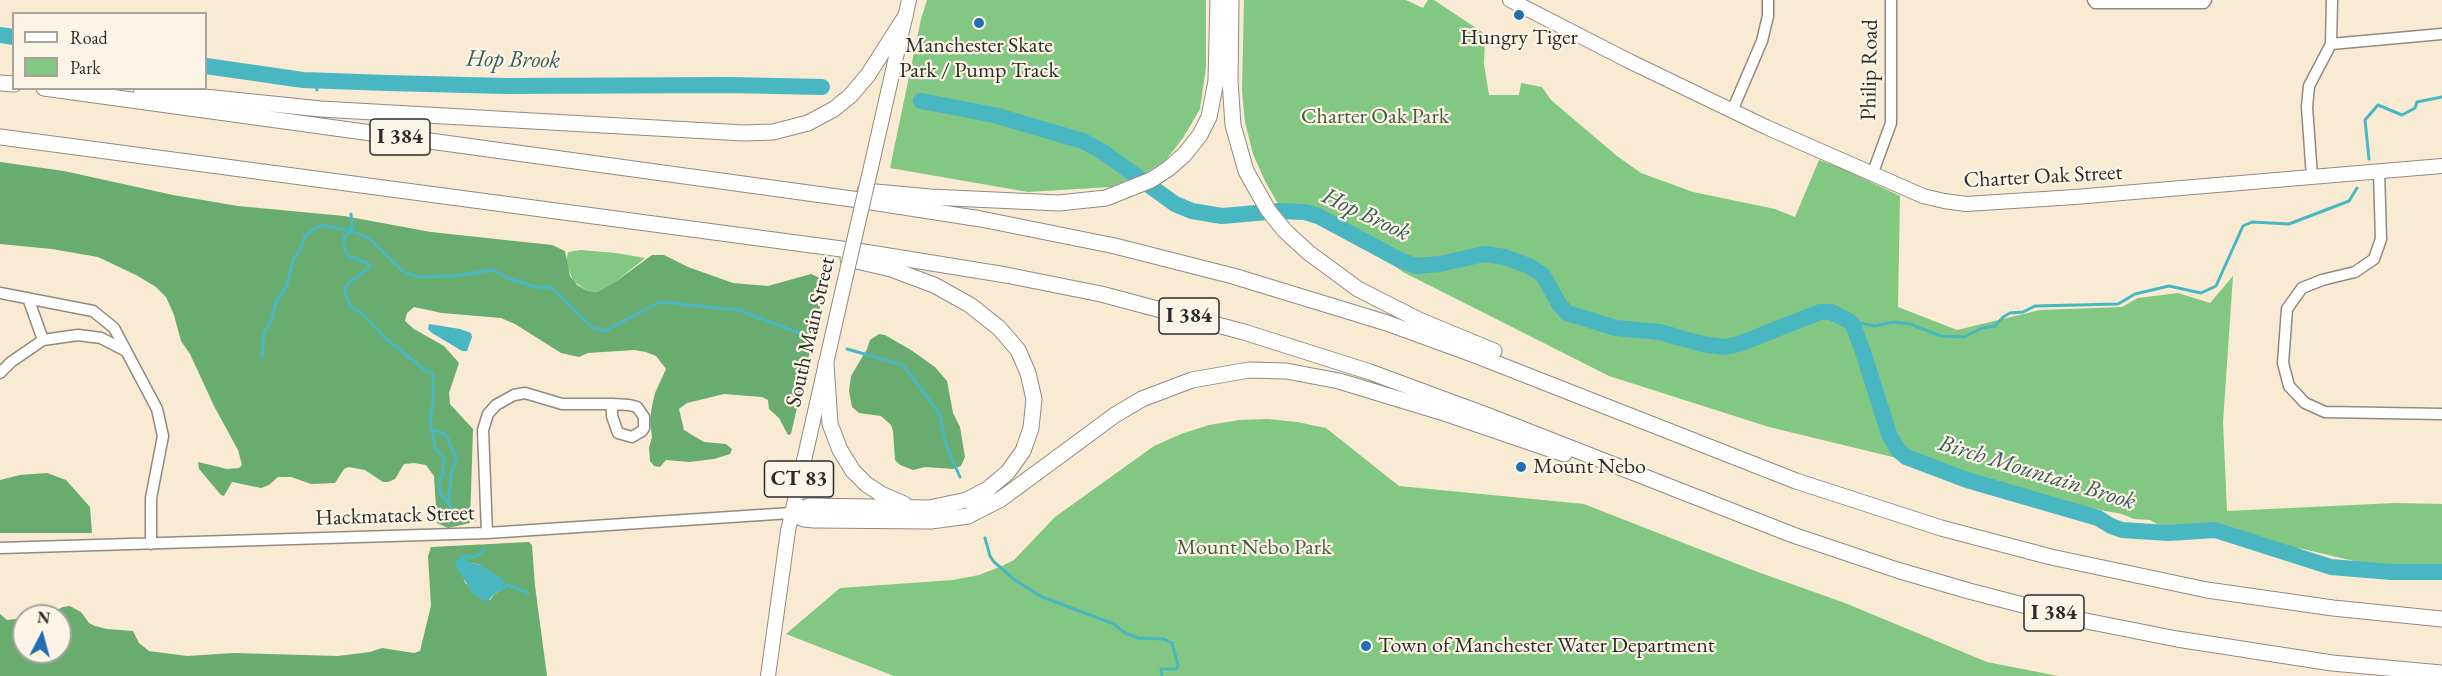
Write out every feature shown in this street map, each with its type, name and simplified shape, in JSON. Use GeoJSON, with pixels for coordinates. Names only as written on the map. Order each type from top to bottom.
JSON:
{"type":"FeatureCollection","features":[{"type":"Feature","properties":{"kind":"highway"},"geometry":{"type":"LineString","coordinates":[[755,185],[816,185],[930,197],[1059,203],[1096,200],[1131,189],[1164,172],[1190,149],[1203,129],[1211,110],[1216,81],[1218,0]]}},
{"type":"Feature","properties":{"kind":"highway"},"geometry":{"type":"LineString","coordinates":[[1231,0],[1230,81],[1233,125],[1242,162],[1257,193],[1279,225],[1328,269],[1373,298],[1437,329],[1550,375],[1598,404]]}},
{"type":"Feature","properties":{"kind":"highway"},"geometry":{"type":"LineString","coordinates":[[107,97],[173,94],[321,109],[773,132],[808,123],[842,103],[868,75],[905,17]]}},
{"type":"Feature","properties":{"kind":"highway","name":"I 384"},"geometry":{"type":"LineString","coordinates":[[58,90],[755,185],[991,221],[1080,239],[1186,264],[1371,318],[1460,350],[1785,477],[1941,528],[2060,560],[2250,597],[2442,619]]}},
{"type":"Feature","properties":{"kind":"highway","name":"I 384"},"geometry":{"type":"LineString","coordinates":[[0,137],[894,256],[1006,275],[1161,309],[1287,345],[1370,372],[1772,527],[1862,559],[1970,591],[2047,612],[2145,633],[2259,653],[2364,667],[2442,674]]}},
{"type":"Feature","properties":{"kind":"highway"},"geometry":{"type":"LineString","coordinates":[[757,238],[800,250],[883,267],[927,282],[955,296],[986,316],[1018,350],[1028,373],[1034,406],[1029,436],[1018,458],[1002,478],[977,496],[949,505],[922,508],[809,506],[791,513]]}},
{"type":"Feature","properties":{"kind":"highway"},"geometry":{"type":"LineString","coordinates":[[825,364],[830,424],[844,459],[857,476],[876,491],[900,503],[922,508]]}},
{"type":"Feature","properties":{"kind":"highway"},"geometry":{"type":"LineString","coordinates":[[791,513],[814,520],[931,521],[968,516],[1001,499],[1115,415],[1142,399],[1192,380],[1249,370],[1286,371],[1331,379],[1452,416],[1546,450],[1603,461]]}},
{"type":"Feature","properties":{"kind":"main road","name":"South Main Street"},"geometry":{"type":"LineString","coordinates":[[768,676],[778,590],[791,513],[909,0]]}},
{"type":"Feature","properties":{"kind":"main road","name":"Charter Oak Street"},"geometry":{"type":"LineString","coordinates":[[1510,0],[1732,111],[1872,175],[1923,196],[1966,204],[2075,198],[2442,166]]}},
{"type":"Feature","properties":{"kind":"street"},"geometry":{"type":"LineString","coordinates":[[1732,111],[1762,41],[1768,16],[1768,0]]}},
{"type":"Feature","properties":{"kind":"street","name":"Philip Road"},"geometry":{"type":"LineString","coordinates":[[1872,175],[1891,123],[1891,0]]}},
{"type":"Feature","properties":{"kind":"street"},"geometry":{"type":"LineString","coordinates":[[2093,0],[2095,3],[2204,3],[2206,0]]}},
{"type":"Feature","properties":{"kind":"street"},"geometry":{"type":"LineString","coordinates":[[2312,177],[2307,107],[2309,86],[2331,44],[2332,0]]}},
{"type":"Feature","properties":{"kind":"street"},"geometry":{"type":"LineString","coordinates":[[2331,44],[2442,34]]}},
{"type":"Feature","properties":{"kind":"street"},"geometry":{"type":"LineString","coordinates":[[2379,171],[2381,239],[2373,259],[2355,272],[2322,280],[2302,288],[2287,309],[2283,363],[2289,386],[2305,403],[2325,412],[2442,414]]}},
{"type":"Feature","properties":{"kind":"street"},"geometry":{"type":"LineString","coordinates":[[0,293],[93,311],[114,328],[157,409],[163,436],[151,498],[151,544]]}},
{"type":"Feature","properties":{"kind":"street"},"geometry":{"type":"LineString","coordinates":[[28,298],[43,340]]}},
{"type":"Feature","properties":{"kind":"street"},"geometry":{"type":"LineString","coordinates":[[0,373],[11,362],[43,340],[78,335],[101,338],[126,351]]}},
{"type":"Feature","properties":{"kind":"street"},"geometry":{"type":"LineString","coordinates":[[487,533],[483,430],[488,414],[496,405],[514,395],[525,393],[562,404],[612,404]]}},
{"type":"Feature","properties":{"kind":"street","name":"Hackmatack Street"},"geometry":{"type":"LineString","coordinates":[[0,548],[487,533],[791,513]]}},
{"type":"Feature","properties":{"kind":"green space"},"geometry":{"type":"Polygon","coordinates":[[[927,0],[1206,0],[1206,67],[1200,109],[1183,138],[1165,161],[1145,173],[1111,187],[1028,192],[890,168],[927,0]]]}},
{"type":"Feature","properties":{"kind":"green space","name":"Charter Oak Park"},"geometry":{"type":"Polygon","coordinates":[[[1244,0],[1406,0],[1423,8],[1428,0],[1434,0],[1485,34],[1484,64],[1489,95],[1519,95],[1521,83],[1542,87],[1551,100],[1617,156],[1641,173],[1693,192],[1775,209],[1795,217],[1819,160],[1839,167],[1900,196],[1898,307],[1957,330],[2040,310],[2122,307],[2138,298],[2178,293],[2210,303],[2233,276],[2223,422],[2227,511],[2395,503],[2442,504],[2442,576],[2407,566],[2358,562],[2303,549],[2209,536],[2157,524],[2150,520],[2134,519],[2122,514],[2046,500],[1901,459],[1769,427],[1609,376],[1403,272],[1369,247],[1323,220],[1282,211],[1253,154],[1245,122],[1242,91],[1244,0]]]}},
{"type":"Feature","properties":{"kind":"green space"},"geometry":{"type":"Polygon","coordinates":[[[0,162],[64,171],[173,195],[238,206],[344,216],[431,232],[552,245],[565,251],[570,276],[577,285],[588,291],[597,292],[615,282],[652,255],[664,255],[688,267],[733,283],[768,286],[811,274],[822,279],[825,285],[791,434],[788,435],[779,418],[769,409],[768,400],[762,397],[724,394],[687,403],[679,409],[684,430],[704,442],[726,444],[732,449],[730,454],[714,459],[689,462],[666,460],[660,467],[654,466],[650,461],[649,448],[652,437],[650,420],[655,393],[666,369],[656,356],[634,350],[588,353],[579,357],[561,353],[515,324],[501,318],[442,313],[414,307],[407,313],[405,321],[414,329],[444,346],[459,363],[449,393],[450,404],[473,429],[470,523],[448,528],[437,523],[434,476],[426,465],[414,463],[404,464],[395,479],[388,482],[383,482],[365,470],[349,467],[344,469],[335,483],[311,484],[291,477],[278,477],[269,485],[261,488],[232,482],[224,496],[221,495],[199,469],[198,462],[227,469],[239,468],[242,465],[238,450],[190,354],[181,341],[166,297],[156,287],[136,275],[98,257],[52,249],[0,244],[0,162]]]}},
{"type":"Feature","properties":{"kind":"green space"},"geometry":{"type":"Polygon","coordinates":[[[581,250],[645,258],[615,282],[597,292],[588,291],[573,281],[566,262],[568,252],[581,250]]]}},
{"type":"Feature","properties":{"kind":"green space"},"geometry":{"type":"Polygon","coordinates":[[[879,334],[911,350],[935,367],[947,381],[953,413],[960,427],[965,457],[961,466],[953,469],[925,467],[913,470],[900,465],[895,460],[891,425],[881,416],[859,413],[852,407],[849,391],[851,376],[870,340],[879,334]]]}},
{"type":"Feature","properties":{"kind":"green space","name":"Mount Nebo Park"},"geometry":{"type":"Polygon","coordinates":[[[1268,419],[1326,428],[1399,486],[1584,504],[1755,571],[1845,603],[1987,662],[2058,676],[894,676],[786,634],[840,588],[953,580],[979,575],[1002,566],[1014,560],[1055,517],[1154,446],[1209,425],[1239,420],[1268,419]]]}},
{"type":"Feature","properties":{"kind":"green space"},"geometry":{"type":"Polygon","coordinates":[[[47,473],[66,480],[90,507],[92,533],[0,533],[0,480],[20,475],[47,473]]]}},
{"type":"Feature","properties":{"kind":"green space"},"geometry":{"type":"Polygon","coordinates":[[[529,542],[532,545],[547,676],[0,676],[0,614],[7,620],[12,619],[12,664],[72,664],[72,607],[81,612],[89,623],[95,626],[133,631],[139,643],[149,651],[187,656],[234,653],[338,656],[382,648],[414,653],[420,651],[431,606],[428,556],[431,547],[529,542]],[[471,563],[463,575],[465,583],[490,600],[501,590],[481,565],[471,563]]]}},
{"type":"Feature","properties":{"kind":"water"},"geometry":{"type":"Polygon","coordinates":[[[429,324],[471,333],[472,337],[467,351],[462,351],[432,333],[428,329],[429,324]]]}},
{"type":"Feature","properties":{"kind":"water"},"geometry":{"type":"Polygon","coordinates":[[[462,556],[502,579],[504,583],[501,590],[487,602],[473,594],[457,568],[455,562],[462,556]]]}},
{"type":"Feature","properties":{"kind":"waterway","name":"Hop Brook"},"geometry":{"type":"LineString","coordinates":[[0,35],[12,37]]}},
{"type":"Feature","properties":{"kind":"waterway","name":"Hop Brook"},"geometry":{"type":"LineString","coordinates":[[207,66],[303,80],[388,83],[506,86],[822,87]]}},
{"type":"Feature","properties":{"kind":"waterway"},"geometry":{"type":"LineString","coordinates":[[313,80],[317,90]]}},
{"type":"Feature","properties":{"kind":"waterway"},"geometry":{"type":"LineString","coordinates":[[2369,159],[2365,120],[2378,105],[2402,115],[2415,108],[2417,102],[2442,97]]}},
{"type":"Feature","properties":{"kind":"waterway","name":"Hop Brook"},"geometry":{"type":"LineString","coordinates":[[921,101],[994,115],[1083,141],[1103,152],[1175,204],[1192,211],[1222,216],[1279,211],[1305,212],[1318,216],[1400,260],[1416,266],[1440,264],[1484,254],[1505,257],[1529,266],[1543,275],[1559,304],[1567,313],[1616,328],[1660,332],[1702,344],[1725,347],[1739,344],[1820,312],[1831,312],[1853,325],[1889,434],[1898,450],[1906,457],[1967,480],[2098,518],[2122,530],[2168,533],[2215,530],[2331,567],[2391,572],[2442,572]]}},
{"type":"Feature","properties":{"kind":"waterway"},"geometry":{"type":"LineString","coordinates":[[1849,321],[1875,326],[1894,322],[1910,324],[1941,336],[1964,337],[1982,328],[1995,326],[2010,313],[2023,312],[2035,306],[2118,304],[2135,294],[2169,286],[2201,293],[2216,286],[2243,226],[2252,222],[2289,224],[2349,201],[2357,188]]}},
{"type":"Feature","properties":{"kind":"waterway"},"geometry":{"type":"LineString","coordinates":[[351,214],[352,231],[370,239],[405,273],[420,277],[453,276],[494,270],[507,278],[539,288],[551,287],[592,327],[605,331],[660,302],[738,310],[810,337]]}},
{"type":"Feature","properties":{"kind":"waterway"},"geometry":{"type":"LineString","coordinates":[[262,357],[264,332],[271,322],[276,302],[286,288],[294,258],[305,236],[313,229],[323,225],[350,231]]}},
{"type":"Feature","properties":{"kind":"waterway"},"geometry":{"type":"LineString","coordinates":[[352,231],[344,236],[344,247],[348,257],[355,257],[370,267],[347,284],[345,290],[347,299],[351,307],[363,314],[385,338],[433,374],[433,406],[430,419],[432,430],[448,438],[457,458],[452,470],[448,503],[457,515],[475,520]]}},
{"type":"Feature","properties":{"kind":"waterway"},"geometry":{"type":"LineString","coordinates":[[847,349],[903,365],[939,413],[947,448],[960,477]]}},
{"type":"Feature","properties":{"kind":"waterway"},"geometry":{"type":"LineString","coordinates":[[432,430],[435,448],[444,457],[443,475],[439,479],[440,494],[448,503]]}},
{"type":"Feature","properties":{"kind":"waterway"},"geometry":{"type":"LineString","coordinates":[[985,538],[994,562],[1015,580],[1042,597],[1114,624],[1125,633],[1138,638],[1164,639],[1172,643],[1178,666],[1176,669],[1161,669],[1162,676]]}},
{"type":"Feature","properties":{"kind":"waterway"},"geometry":{"type":"LineString","coordinates":[[463,560],[464,556],[475,557],[485,549]]}},
{"type":"Feature","properties":{"kind":"waterway"},"geometry":{"type":"LineString","coordinates":[[501,590],[508,585],[528,593]]}},
{"type":"Feature","properties":{"kind":"place","name":"Hungry Tiger"},"geometry":{"type":"Point","coordinates":[1519,15]}},
{"type":"Feature","properties":{"kind":"place","name":"Manchester Skate Park / Pump Track"},"geometry":{"type":"Point","coordinates":[979,23]}},
{"type":"Feature","properties":{"kind":"place","name":"Mount Nebo"},"geometry":{"type":"Point","coordinates":[1521,467]}},
{"type":"Feature","properties":{"kind":"place","name":"Town of Manchester Water Department"},"geometry":{"type":"Point","coordinates":[1366,646]}},
{"type":"Feature","properties":{"kind":"water label","name":"Birch Mountain Brook"},"geometry":{"type":"Point","coordinates":[2037,473]}}]}
